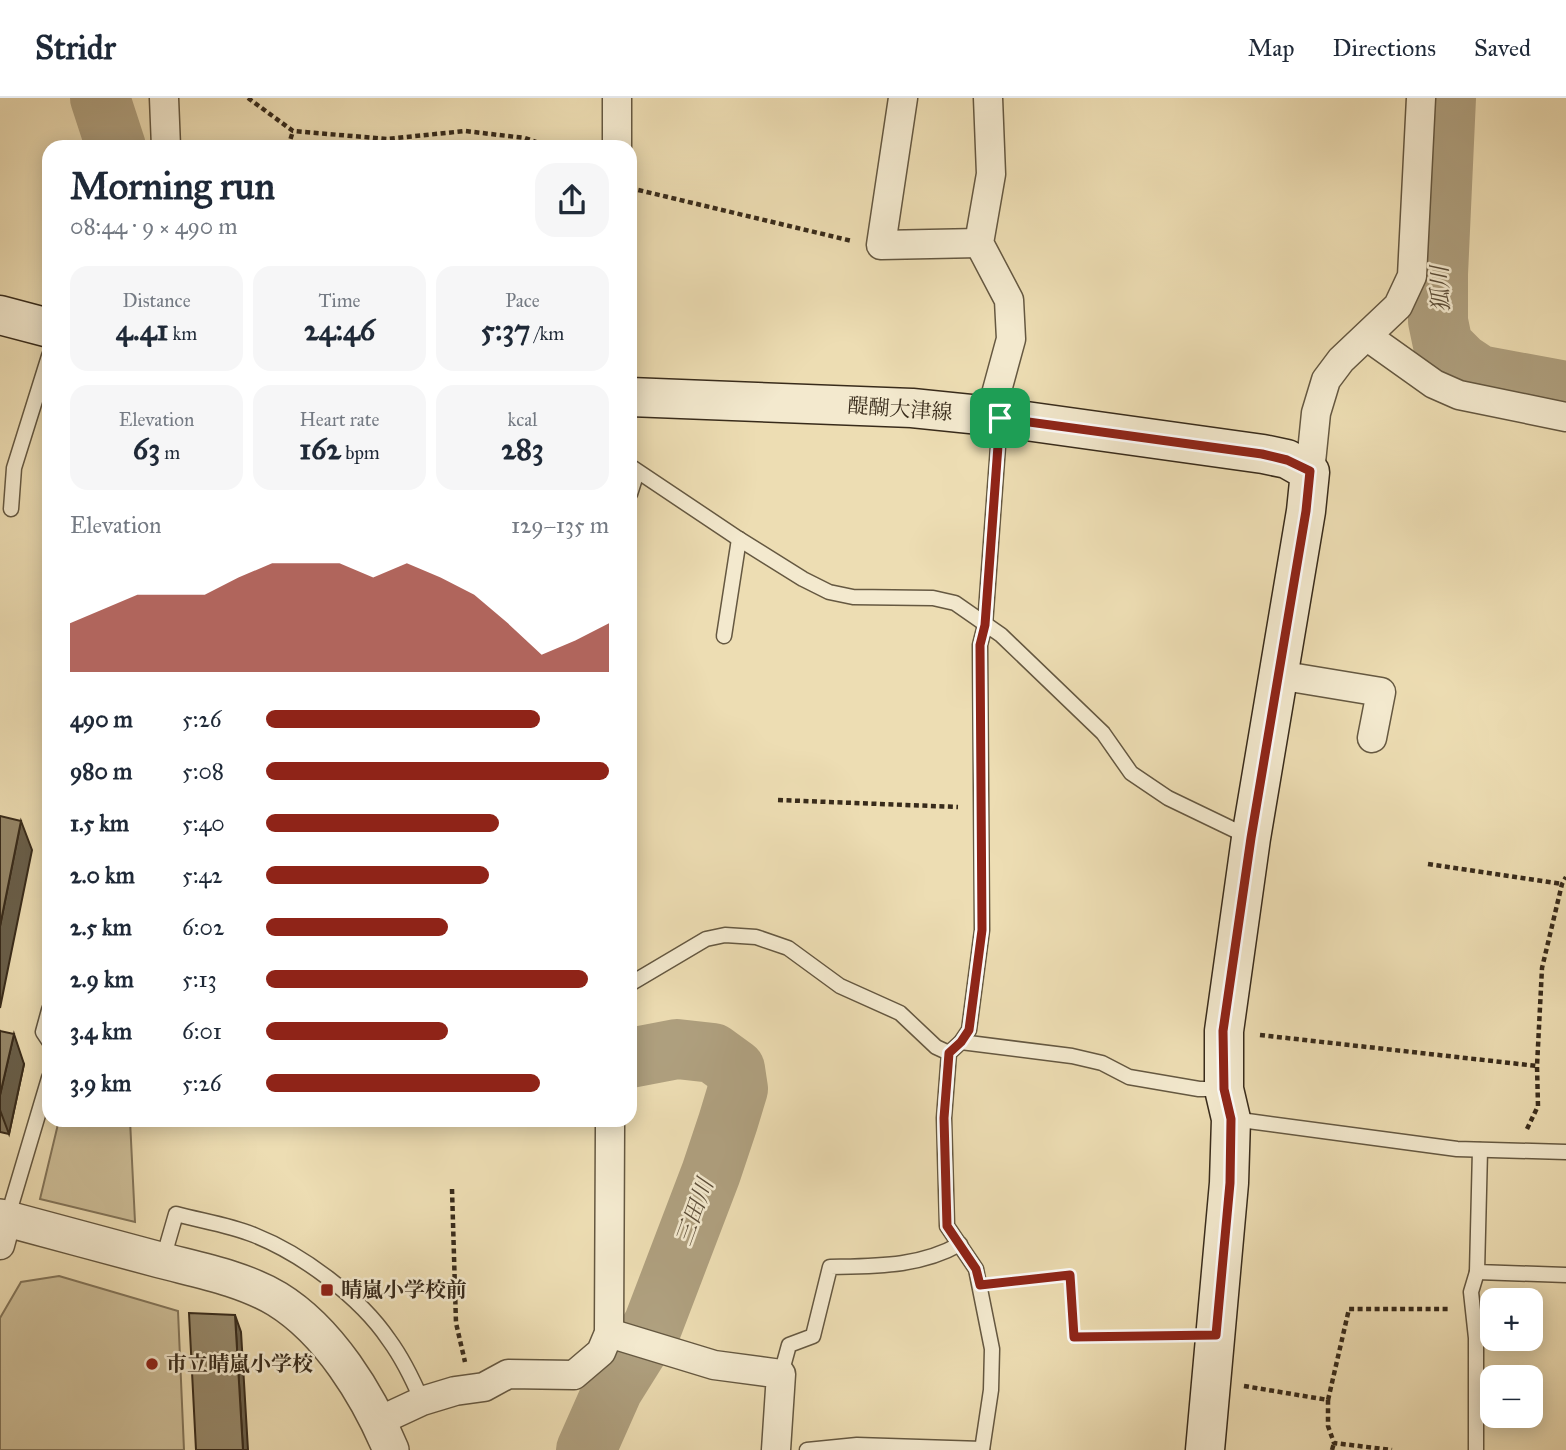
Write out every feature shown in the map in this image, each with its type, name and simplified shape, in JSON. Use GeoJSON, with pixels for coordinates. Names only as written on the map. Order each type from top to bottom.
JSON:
{"type":"FeatureCollection","features":[{"type":"Feature","properties":{"kind":"main road"},"geometry":{"type":"LineString","coordinates":[[0,315],[42,326]]}},
{"type":"Feature","properties":{"kind":"main road","name":"醍醐大津線"},"geometry":{"type":"LineString","coordinates":[[637,397],[912,408],[995,417],[1262,454],[1287,460],[1310,471]]}},
{"type":"Feature","properties":{"kind":"main road"},"geometry":{"type":"LineString","coordinates":[[1205,1450],[1227,1218],[1227,1104],[1223,1031],[1251,838],[1306,511],[1310,471]]}},
{"type":"Feature","properties":{"kind":"street"},"geometry":{"type":"LineString","coordinates":[[164,98],[166,140]]}},
{"type":"Feature","properties":{"kind":"street"},"geometry":{"type":"LineString","coordinates":[[617,98],[617,140]]}},
{"type":"Feature","properties":{"kind":"street"},"geometry":{"type":"LineString","coordinates":[[903,98],[881,245],[979,243]]}},
{"type":"Feature","properties":{"kind":"street"},"geometry":{"type":"LineString","coordinates":[[988,98],[991,174],[979,243],[1009,300],[1011,340],[995,417]]}},
{"type":"Feature","properties":{"kind":"street"},"geometry":{"type":"LineString","coordinates":[[1310,471],[1316,413],[1326,380],[1341,360],[1398,306],[1412,276],[1421,98]]}},
{"type":"Feature","properties":{"kind":"street"},"geometry":{"type":"LineString","coordinates":[[1368,337],[1434,384],[1459,395],[1566,417]]}},
{"type":"Feature","properties":{"kind":"street"},"geometry":{"type":"LineString","coordinates":[[1278,675],[1381,692],[1372,738]]}},
{"type":"Feature","properties":{"kind":"street"},"geometry":{"type":"LineString","coordinates":[[2,1227],[163,1261],[240,1283],[276,1299],[310,1325],[346,1366],[385,1436],[422,1401],[484,1387],[508,1374],[574,1375],[617,1335],[610,1127]]}},
{"type":"Feature","properties":{"kind":"street"},"geometry":{"type":"LineString","coordinates":[[617,1335],[714,1365],[781,1374],[776,1450]]}},
{"type":"Feature","properties":{"kind":"lane"},"geometry":{"type":"LineString","coordinates":[[11,509],[14,468],[42,378]]}},
{"type":"Feature","properties":{"kind":"lane"},"geometry":{"type":"LineString","coordinates":[[807,1450],[857,1445],[982,1450],[991,1390],[992,1349],[976,1269],[947,1226],[944,1118],[949,1053],[969,1030],[982,930],[980,645],[985,625],[995,417]]}},
{"type":"Feature","properties":{"kind":"lane"},"geometry":{"type":"LineString","coordinates":[[637,471],[739,539],[829,592],[853,597],[933,598],[955,603],[1001,635],[1103,733],[1131,773],[1168,798],[1251,838]]}},
{"type":"Feature","properties":{"kind":"lane"},"geometry":{"type":"LineString","coordinates":[[724,636],[739,539]]}},
{"type":"Feature","properties":{"kind":"lane"},"geometry":{"type":"LineString","coordinates":[[637,980],[706,939],[725,935],[756,937],[788,948],[840,986],[900,1013],[936,1047],[949,1053]]}},
{"type":"Feature","properties":{"kind":"lane"},"geometry":{"type":"LineString","coordinates":[[961,1042],[1072,1056],[1102,1063],[1129,1077],[1199,1089],[1227,1104],[1457,1149],[1566,1152]]}},
{"type":"Feature","properties":{"kind":"lane"},"geometry":{"type":"LineString","coordinates":[[2,1227],[42,1100]]}},
{"type":"Feature","properties":{"kind":"lane"},"geometry":{"type":"LineString","coordinates":[[1476,1450],[1476,1338],[1471,1292],[1477,1272],[1480,1150]]}},
{"type":"Feature","properties":{"kind":"lane"},"geometry":{"type":"LineString","coordinates":[[163,1261],[176,1213],[253,1234],[282,1248],[323,1275],[357,1303],[388,1338],[410,1374],[422,1401]]}},
{"type":"Feature","properties":{"kind":"lane"},"geometry":{"type":"LineString","coordinates":[[781,1374],[789,1345],[813,1336],[830,1267],[886,1266],[943,1254],[960,1244]]}},
{"type":"Feature","properties":{"kind":"lane"},"geometry":{"type":"LineString","coordinates":[[1477,1272],[1566,1275]]}},
{"type":"Feature","properties":{"kind":"path"},"geometry":{"type":"LineString","coordinates":[[248,98],[293,131],[387,139],[465,131],[531,140]]}},
{"type":"Feature","properties":{"kind":"path"},"geometry":{"type":"LineString","coordinates":[[290,140],[293,131]]}},
{"type":"Feature","properties":{"kind":"path"},"geometry":{"type":"LineString","coordinates":[[637,190],[855,242],[881,245]]}},
{"type":"Feature","properties":{"kind":"path"},"geometry":{"type":"LineString","coordinates":[[778,800],[980,807]]}},
{"type":"Feature","properties":{"kind":"path"},"geometry":{"type":"LineString","coordinates":[[1428,864],[1562,884]]}},
{"type":"Feature","properties":{"kind":"path"},"geometry":{"type":"LineString","coordinates":[[1515,1152],[1538,1106],[1537,1066],[1542,968],[1566,877]]}},
{"type":"Feature","properties":{"kind":"path"},"geometry":{"type":"LineString","coordinates":[[1223,1031],[1537,1066]]}},
{"type":"Feature","properties":{"kind":"path"},"geometry":{"type":"LineString","coordinates":[[452,1189],[456,1323],[465,1360],[466,1390]]}},
{"type":"Feature","properties":{"kind":"path"},"geometry":{"type":"LineString","coordinates":[[980,1285],[1070,1275],[1074,1337],[1216,1335]]}},
{"type":"Feature","properties":{"kind":"path"},"geometry":{"type":"LineString","coordinates":[[1332,1450],[1334,1443],[1328,1426],[1328,1400],[1349,1308],[1472,1308]]}},
{"type":"Feature","properties":{"kind":"path"},"geometry":{"type":"LineString","coordinates":[[1212,1380],[1328,1400]]}},
{"type":"Feature","properties":{"kind":"path"},"geometry":{"type":"LineString","coordinates":[[1334,1443],[1392,1450]]}},
{"type":"Feature","properties":{"kind":"shaded area"},"geometry":{"type":"Polygon","coordinates":[[[57,1127],[130,1127],[135,1222],[40,1199],[57,1127]]]}},
{"type":"Feature","properties":{"kind":"shaded area"},"geometry":{"type":"Polygon","coordinates":[[[59,1276],[178,1311],[184,1450],[0,1450],[0,1318],[21,1282],[59,1276]]]}},
{"type":"Feature","properties":{"kind":"building"},"geometry":{"type":"Polygon","coordinates":[[[0,816],[21,821],[0,926],[0,816]]]}},
{"type":"Feature","properties":{"kind":"building"},"geometry":{"type":"Polygon","coordinates":[[[0,1031],[14,1034],[0,1095],[0,1031]]]}},
{"type":"Feature","properties":{"kind":"building"},"geometry":{"type":"Polygon","coordinates":[[[189,1313],[235,1315],[243,1450],[196,1450],[189,1313]]]}},
{"type":"Feature","properties":{"kind":"waterway","name":"三田川"},"geometry":{"type":"LineString","coordinates":[[100,98],[114,140]]}},
{"type":"Feature","properties":{"kind":"waterway","name":"狐川"},"geometry":{"type":"LineString","coordinates":[[1446,98],[1438,274],[1438,321],[1443,345],[1461,363],[1479,375],[1566,391]]}},
{"type":"Feature","properties":{"kind":"waterway","name":"三田川"},"geometry":{"type":"LineString","coordinates":[[586,1450],[613,1389],[653,1325],[711,1173],[738,1089],[735,1069],[713,1053],[677,1049],[637,1057]]}},
{"type":"Feature","properties":{"kind":"place","name":"晴嵐小学校前"},"geometry":{"type":"Point","coordinates":[327,1290]}},
{"type":"Feature","properties":{"kind":"place","name":"市立晴嵐小学校"},"geometry":{"type":"Point","coordinates":[152,1364]}},
{"type":"Feature","properties":{"kind":"route"},"geometry":{"type":"LineString","coordinates":[[1000,418],[1262,454],[1287,460],[1310,471],[1306,511],[1251,838],[1223,1031],[1224,1089],[1231,1119],[1230,1183],[1216,1335],[1074,1337],[1070,1275],[980,1285],[976,1269],[947,1226],[944,1118],[949,1053],[969,1030],[982,930],[980,645],[985,625],[1000,418]]}}]}
